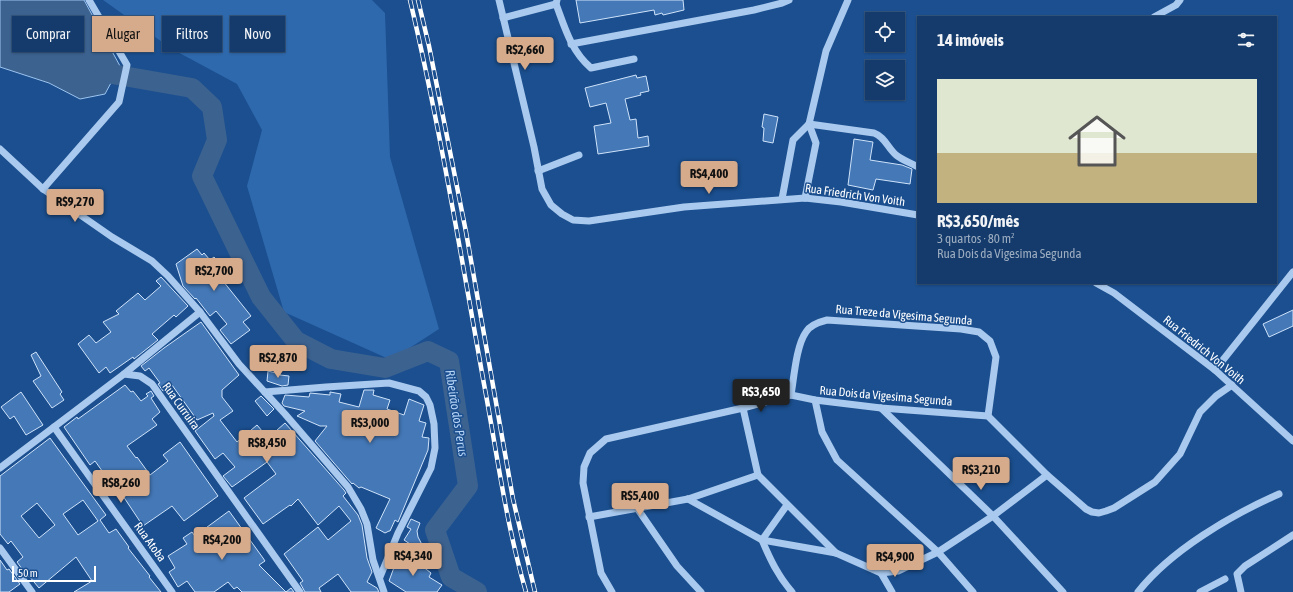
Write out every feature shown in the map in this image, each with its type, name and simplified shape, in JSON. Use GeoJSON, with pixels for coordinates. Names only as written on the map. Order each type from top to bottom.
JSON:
{"type":"FeatureCollection","features":[{"type":"Feature","properties":{"kind":"street"},"geometry":{"type":"LineString","coordinates":[[43,189],[119,102],[127,65],[88,0]]}},
{"type":"Feature","properties":{"kind":"street","name":"Rua Friedrich Von Voith"},"geometry":{"type":"LineString","coordinates":[[499,0],[534,147],[542,189],[551,205],[562,214],[573,220],[594,220],[684,207],[805,198],[841,202],[917,215]]}},
{"type":"Feature","properties":{"kind":"street"},"geometry":{"type":"LineString","coordinates":[[571,44],[754,10],[789,0]]}},
{"type":"Feature","properties":{"kind":"street"},"geometry":{"type":"LineString","coordinates":[[782,199],[793,140],[809,124],[826,51],[848,0]]}},
{"type":"Feature","properties":{"kind":"street"},"geometry":{"type":"LineString","coordinates":[[1156,16],[1176,5],[1180,0]]}},
{"type":"Feature","properties":{"kind":"street"},"geometry":{"type":"LineString","coordinates":[[503,18],[556,2],[571,44],[586,64],[591,68],[634,58]]}},
{"type":"Feature","properties":{"kind":"street"},"geometry":{"type":"LineString","coordinates":[[809,124],[881,135],[897,156],[917,166]]}},
{"type":"Feature","properties":{"kind":"street"},"geometry":{"type":"LineString","coordinates":[[805,198],[816,143],[809,124]]}},
{"type":"Feature","properties":{"kind":"street"},"geometry":{"type":"LineString","coordinates":[[0,149],[43,189],[112,237],[152,260],[200,312],[232,357],[348,487],[355,498],[367,524],[373,560],[384,592]]}},
{"type":"Feature","properties":{"kind":"street"},"geometry":{"type":"LineString","coordinates":[[538,172],[579,155]]}},
{"type":"Feature","properties":{"kind":"street"},"geometry":{"type":"LineString","coordinates":[[1215,370],[1293,272]]}},
{"type":"Feature","properties":{"kind":"street","name":"Rua Friedrich Von Voith"},"geometry":{"type":"LineString","coordinates":[[1098,284],[1114,293],[1215,370],[1293,441]]}},
{"type":"Feature","properties":{"kind":"street"},"geometry":{"type":"LineString","coordinates":[[0,468],[124,374],[200,312]]}},
{"type":"Feature","properties":{"kind":"street","name":"Rua Treze da Vigesima Segunda"},"geometry":{"type":"LineString","coordinates":[[791,396],[800,344],[806,331],[816,323],[827,320],[962,329],[979,332],[990,341],[996,357],[988,416]]}},
{"type":"Feature","properties":{"kind":"street","name":"Rua Curruira"},"geometry":{"type":"LineString","coordinates":[[124,374],[140,376],[152,384],[300,592]]}},
{"type":"Feature","properties":{"kind":"street"},"geometry":{"type":"LineString","coordinates":[[264,392],[389,383],[419,391],[426,398],[430,405],[434,424],[435,448],[431,468],[398,533],[380,577]]}},
{"type":"Feature","properties":{"kind":"street"},"geometry":{"type":"LineString","coordinates":[[988,416],[1047,475],[1086,509],[1099,513],[1114,508],[1155,482],[1180,454],[1200,412],[1216,396],[1232,385]]}},
{"type":"Feature","properties":{"kind":"street","name":"Rua Dois da Vigesima Segunda"},"geometry":{"type":"LineString","coordinates":[[612,592],[601,573],[583,483],[584,467],[590,453],[606,439],[791,396],[881,408],[988,416]]}},
{"type":"Feature","properties":{"kind":"street"},"geometry":{"type":"LineString","coordinates":[[815,400],[822,432],[837,460],[938,552],[973,592]]}},
{"type":"Feature","properties":{"kind":"street"},"geometry":{"type":"LineString","coordinates":[[743,408],[758,475],[836,553]]}},
{"type":"Feature","properties":{"kind":"street"},"geometry":{"type":"LineString","coordinates":[[881,408],[993,516],[1063,592]]}},
{"type":"Feature","properties":{"kind":"street","name":"Rua Atoba"},"geometry":{"type":"LineString","coordinates":[[54,427],[172,592]]}},
{"type":"Feature","properties":{"kind":"street"},"geometry":{"type":"LineString","coordinates":[[590,517],[688,499],[758,475]]}},
{"type":"Feature","properties":{"kind":"street"},"geometry":{"type":"LineString","coordinates":[[688,499],[762,540],[836,553],[881,573],[898,571],[938,552],[993,516],[1047,475]]}},
{"type":"Feature","properties":{"kind":"street"},"geometry":{"type":"LineString","coordinates":[[1138,592],[1147,581],[1173,557],[1217,526],[1253,506],[1279,494]]}},
{"type":"Feature","properties":{"kind":"street"},"geometry":{"type":"LineString","coordinates":[[762,540],[787,505]]}},
{"type":"Feature","properties":{"kind":"street"},"geometry":{"type":"LineString","coordinates":[[637,508],[677,566],[701,592]]}},
{"type":"Feature","properties":{"kind":"street"},"geometry":{"type":"LineString","coordinates":[[1241,592],[1237,574],[1245,566],[1293,535]]}},
{"type":"Feature","properties":{"kind":"street"},"geometry":{"type":"LineString","coordinates":[[762,540],[774,566],[784,583],[792,592]]}},
{"type":"Feature","properties":{"kind":"street"},"geometry":{"type":"LineString","coordinates":[[0,548],[32,592]]}},
{"type":"Feature","properties":{"kind":"street"},"geometry":{"type":"LineString","coordinates":[[881,573],[892,592]]}},
{"type":"Feature","properties":{"kind":"street"},"geometry":{"type":"LineString","coordinates":[[1200,592],[1225,579]]}},
{"type":"Feature","properties":{"kind":"shaded area"},"geometry":{"type":"Polygon","coordinates":[[[0,0],[84,0],[93,16],[92,52],[112,52],[120,66],[105,94],[80,99],[49,83],[0,67],[0,0]]]}},
{"type":"Feature","properties":{"kind":"shaded area"},"geometry":{"type":"Polygon","coordinates":[[[103,0],[372,0],[385,13],[390,157],[439,329],[391,360],[284,312],[247,186],[262,130],[237,84],[178,52],[222,52],[222,16],[162,16],[162,42],[154,36],[154,16],[126,16],[103,0]]]}},
{"type":"Feature","properties":{"kind":"building"},"geometry":{"type":"Polygon","coordinates":[[[576,0],[683,0],[684,10],[663,15],[662,13],[655,15],[654,10],[580,23],[576,0]]]}},
{"type":"Feature","properties":{"kind":"building"},"geometry":{"type":"Polygon","coordinates":[[[636,75],[637,78],[646,76],[649,91],[640,93],[641,95],[625,99],[630,120],[636,119],[638,138],[648,136],[649,146],[598,154],[594,126],[611,123],[606,103],[590,107],[585,88],[636,75]]]}},
{"type":"Feature","properties":{"kind":"building"},"geometry":{"type":"Polygon","coordinates":[[[764,114],[778,117],[773,143],[763,141],[764,128],[762,127],[764,114]]]}},
{"type":"Feature","properties":{"kind":"building"},"geometry":{"type":"Polygon","coordinates":[[[854,139],[873,142],[870,160],[902,165],[912,169],[910,184],[876,179],[873,190],[848,185],[854,139]]]}},
{"type":"Feature","properties":{"kind":"building"},"geometry":{"type":"Polygon","coordinates":[[[197,249],[202,255],[204,253],[210,260],[214,257],[225,268],[229,265],[235,273],[223,281],[251,316],[243,322],[250,330],[231,344],[220,330],[227,324],[216,311],[210,316],[196,298],[195,299],[183,286],[176,264],[197,249]]]}},
{"type":"Feature","properties":{"kind":"building"},"geometry":{"type":"Polygon","coordinates":[[[161,277],[188,306],[176,317],[174,315],[152,334],[158,340],[134,359],[133,357],[110,373],[106,367],[99,373],[78,344],[89,335],[96,343],[111,332],[103,322],[119,314],[116,311],[138,293],[145,300],[161,286],[156,281],[161,277]]]}},
{"type":"Feature","properties":{"kind":"building"},"geometry":{"type":"Polygon","coordinates":[[[1293,310],[1293,326],[1269,337],[1263,324],[1293,310]]]}},
{"type":"Feature","properties":{"kind":"building"},"geometry":{"type":"Polygon","coordinates":[[[201,322],[239,375],[222,390],[222,397],[233,411],[220,420],[237,442],[257,425],[268,438],[285,423],[346,493],[343,496],[358,515],[362,525],[367,558],[372,572],[367,582],[377,588],[379,592],[351,592],[338,574],[319,588],[321,592],[305,592],[300,583],[303,581],[284,554],[318,527],[328,540],[351,521],[339,506],[318,525],[298,499],[291,506],[290,505],[263,524],[244,498],[276,474],[267,462],[232,487],[223,476],[235,467],[223,453],[215,459],[195,431],[214,416],[213,413],[197,420],[172,385],[163,391],[158,384],[160,383],[149,368],[145,371],[141,366],[201,322]]]}},
{"type":"Feature","properties":{"kind":"building"},"geometry":{"type":"Polygon","coordinates":[[[36,352],[62,392],[60,394],[64,400],[52,408],[33,381],[41,376],[31,355],[36,352]]]}},
{"type":"Feature","properties":{"kind":"building"},"geometry":{"type":"Polygon","coordinates":[[[268,371],[289,376],[288,385],[282,386],[267,381],[268,371]]]}},
{"type":"Feature","properties":{"kind":"building"},"geometry":{"type":"Polygon","coordinates":[[[125,385],[131,392],[133,391],[141,401],[148,396],[146,394],[151,391],[154,396],[151,398],[160,412],[152,419],[157,425],[127,446],[150,475],[168,461],[163,455],[180,442],[218,496],[184,521],[172,506],[143,526],[119,490],[115,493],[108,483],[110,482],[95,461],[90,465],[64,427],[77,417],[78,419],[125,385]]]}},
{"type":"Feature","properties":{"kind":"building"},"geometry":{"type":"Polygon","coordinates":[[[364,390],[374,390],[373,395],[390,400],[387,409],[404,415],[409,399],[424,405],[419,421],[426,423],[422,437],[429,438],[428,450],[398,522],[395,520],[390,531],[385,533],[376,528],[390,499],[361,487],[359,488],[353,483],[352,484],[315,441],[327,426],[320,426],[297,416],[305,411],[284,406],[282,403],[285,395],[309,397],[310,393],[330,395],[330,392],[341,394],[339,402],[359,407],[364,390]]]}},
{"type":"Feature","properties":{"kind":"building"},"geometry":{"type":"Polygon","coordinates":[[[21,392],[43,425],[26,435],[14,416],[10,419],[1,407],[21,392]]]}},
{"type":"Feature","properties":{"kind":"building"},"geometry":{"type":"Polygon","coordinates":[[[261,396],[274,409],[267,416],[255,401],[261,396]]]}},
{"type":"Feature","properties":{"kind":"building"},"geometry":{"type":"Polygon","coordinates":[[[50,438],[106,515],[100,520],[109,533],[116,529],[129,547],[128,548],[161,592],[74,592],[92,581],[76,557],[39,588],[29,576],[28,577],[17,562],[23,557],[11,541],[8,544],[0,534],[0,476],[50,438]],[[83,500],[63,514],[78,535],[98,521],[83,500]],[[37,503],[21,516],[39,538],[55,525],[37,503]]]}},
{"type":"Feature","properties":{"kind":"building"},"geometry":{"type":"Polygon","coordinates":[[[229,511],[265,561],[259,565],[286,592],[242,592],[237,587],[234,589],[228,582],[214,592],[195,592],[187,581],[178,587],[169,572],[175,568],[168,556],[187,544],[183,538],[192,532],[194,535],[199,533],[229,511]]]}},
{"type":"Feature","properties":{"kind":"building"},"geometry":{"type":"Polygon","coordinates":[[[411,519],[420,523],[417,531],[418,537],[428,556],[404,540],[411,529],[407,527],[411,519]]]}},
{"type":"Feature","properties":{"kind":"building"},"geometry":{"type":"Polygon","coordinates":[[[407,554],[431,573],[429,577],[442,585],[437,592],[406,592],[389,581],[396,562],[403,562],[407,554]]]}},
{"type":"Feature","properties":{"kind":"building"},"geometry":{"type":"Polygon","coordinates":[[[0,560],[20,584],[9,592],[0,592],[0,560]]]}},
{"type":"Feature","properties":{"kind":"building"},"geometry":{"type":"Polygon","coordinates":[[[291,588],[294,592],[286,592],[291,588]]]}},
{"type":"Feature","properties":{"kind":"waterway","name":"Ribeirão dos Perus"},"geometry":{"type":"LineString","coordinates":[[96,56],[112,74],[192,88],[212,107],[217,140],[202,176],[261,297],[296,341],[331,359],[385,368],[428,351],[449,361],[468,486],[435,530],[451,577],[477,592]]}},
{"type":"Feature","properties":{"kind":"railway"},"geometry":{"type":"LineString","coordinates":[[410,0],[441,144],[507,514],[526,592]]}},
{"type":"Feature","properties":{"kind":"railway"},"geometry":{"type":"LineString","coordinates":[[418,0],[429,46],[466,232],[513,499],[535,592]]}}]}
